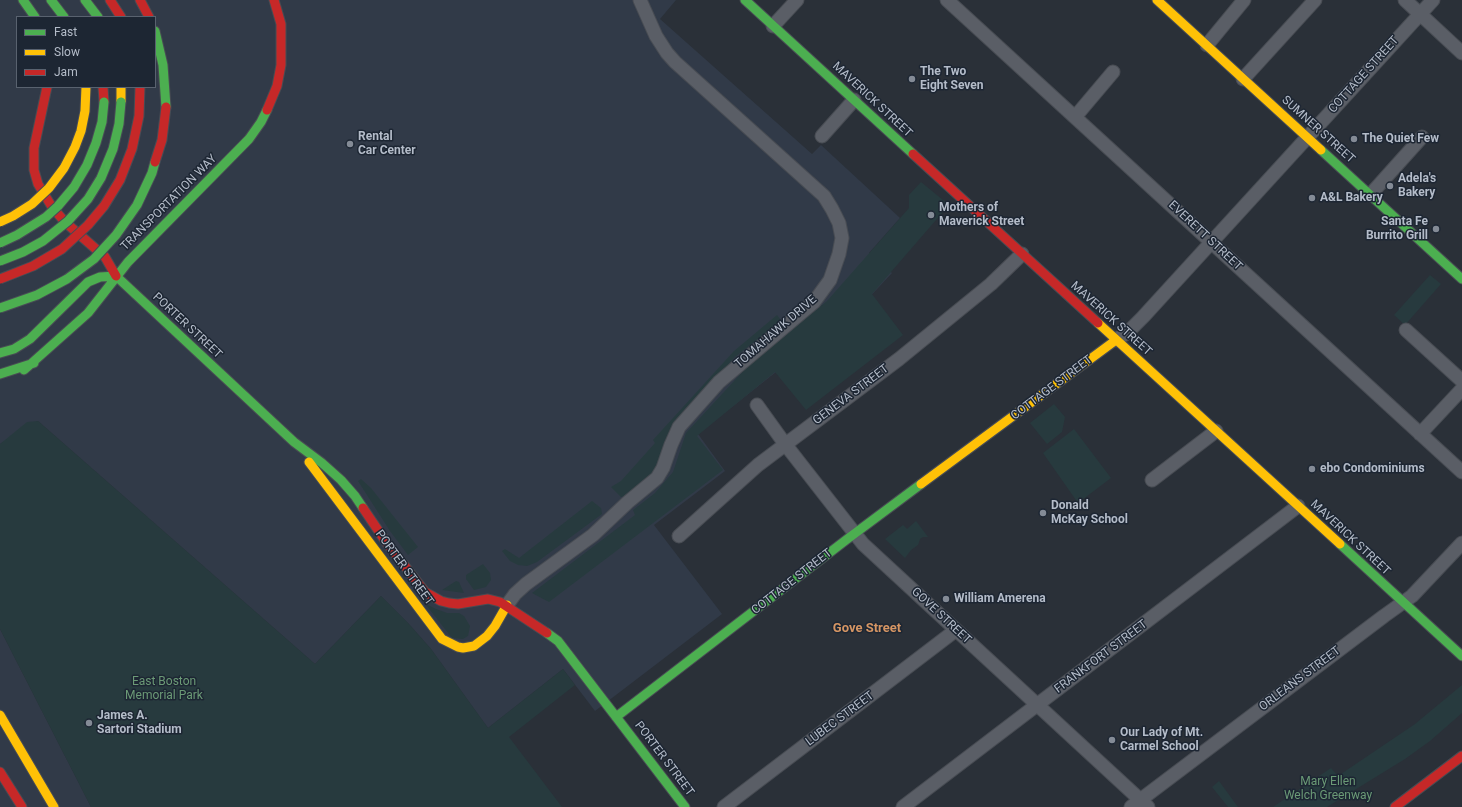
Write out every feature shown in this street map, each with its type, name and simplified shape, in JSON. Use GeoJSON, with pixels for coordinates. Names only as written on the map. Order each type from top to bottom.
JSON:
{"type":"FeatureCollection","features":[{"type":"Feature","properties":{"kind":"main road"},"geometry":{"type":"LineString","coordinates":[[23,0],[34,16]]}},
{"type":"Feature","properties":{"kind":"main road"},"geometry":{"type":"LineString","coordinates":[[51,0],[63,16]]}},
{"type":"Feature","properties":{"kind":"main road"},"geometry":{"type":"LineString","coordinates":[[86,0],[97,16]]}},
{"type":"Feature","properties":{"kind":"main road"},"geometry":{"type":"LineString","coordinates":[[110,0],[119,16]]}},
{"type":"Feature","properties":{"kind":"main road"},"geometry":{"type":"LineString","coordinates":[[140,0],[148,16]]}},
{"type":"Feature","properties":{"kind":"main road","name":"TRANSPORTATION WAY"},"geometry":{"type":"LineString","coordinates":[[0,384],[22,372],[34,363],[88,313],[116,276],[138,251],[234,154],[261,122],[270,105],[277,86],[281,65],[281,24],[274,0]]}},
{"type":"Feature","properties":{"kind":"main road","name":"MAVERICK STREET"},"geometry":{"type":"LineString","coordinates":[[745,0],[1462,656]]}},
{"type":"Feature","properties":{"kind":"main road","name":"SUMNER STREET"},"geometry":{"type":"LineString","coordinates":[[1157,0],[1462,278]]}},
{"type":"Feature","properties":{"kind":"main road"},"geometry":{"type":"LineString","coordinates":[[0,308],[31,298],[62,282],[94,259],[116,235],[137,205],[152,173],[162,140],[166,107],[166,85],[156,35]]}},
{"type":"Feature","properties":{"kind":"main road","name":"PORTER STREET"},"geometry":{"type":"LineString","coordinates":[[47,88],[34,148],[34,170],[38,184],[52,207],[65,222],[105,257],[116,276],[294,442],[333,472],[348,488],[390,547],[425,592],[436,599],[449,603],[468,603],[488,599],[500,602],[507,605],[561,644],[686,807]]}},
{"type":"Feature","properties":{"kind":"main road"},"geometry":{"type":"LineString","coordinates":[[0,222],[32,204],[49,188],[64,168],[75,149],[81,131],[85,111],[86,88]]}},
{"type":"Feature","properties":{"kind":"main road"},"geometry":{"type":"LineString","coordinates":[[0,243],[22,233],[46,217],[61,203],[74,187],[87,165],[96,143],[102,122],[104,102],[103,88]]}},
{"type":"Feature","properties":{"kind":"main road"},"geometry":{"type":"LineString","coordinates":[[0,261],[43,242],[68,221],[88,198],[105,170],[113,149],[119,124],[121,102],[120,88]]}},
{"type":"Feature","properties":{"kind":"main road"},"geometry":{"type":"LineString","coordinates":[[0,279],[39,264],[62,249],[81,232],[104,206],[123,173],[132,149],[139,116],[140,88]]}},
{"type":"Feature","properties":{"kind":"main road"},"geometry":{"type":"LineString","coordinates":[[0,353],[14,349],[30,339],[82,286],[88,282],[100,277],[116,276]]}},
{"type":"Feature","properties":{"kind":"main road","name":"COTTAGE STREET"},"geometry":{"type":"LineString","coordinates":[[616,717],[855,534],[1116,340]]}},
{"type":"Feature","properties":{"kind":"main road"},"geometry":{"type":"LineString","coordinates":[[0,374],[34,363]]}},
{"type":"Feature","properties":{"kind":"main road","name":"PORTER STREET"},"geometry":{"type":"LineString","coordinates":[[294,442],[344,506],[438,635],[453,645],[463,648],[474,646],[484,640],[495,626],[507,605]]}},
{"type":"Feature","properties":{"kind":"main road"},"geometry":{"type":"LineString","coordinates":[[468,603],[478,605],[484,609]]}},
{"type":"Feature","properties":{"kind":"main road"},"geometry":{"type":"LineString","coordinates":[[487,636],[490,628],[490,621]]}},
{"type":"Feature","properties":{"kind":"main road"},"geometry":{"type":"LineString","coordinates":[[0,715],[54,807]]}},
{"type":"Feature","properties":{"kind":"main road"},"geometry":{"type":"LineString","coordinates":[[1395,807],[1462,756]]}},
{"type":"Feature","properties":{"kind":"main road"},"geometry":{"type":"LineString","coordinates":[[0,772],[22,807]]}},
{"type":"Feature","properties":{"kind":"street","name":"TOMAHAWK DRIVE"},"geometry":{"type":"LineString","coordinates":[[507,605],[515,594],[526,584],[592,535],[657,478],[663,468],[679,427],[719,382],[814,302],[830,280],[839,254],[842,238],[839,223],[824,196],[676,62],[656,36],[640,0]]}},
{"type":"Feature","properties":{"kind":"street"},"geometry":{"type":"LineString","coordinates":[[773,26],[797,0]]}},
{"type":"Feature","properties":{"kind":"street","name":"EVERETT STREET"},"geometry":{"type":"LineString","coordinates":[[947,0],[1462,472]]}},
{"type":"Feature","properties":{"kind":"street"},"geometry":{"type":"LineString","coordinates":[[1207,45],[1244,0]]}},
{"type":"Feature","properties":{"kind":"street"},"geometry":{"type":"LineString","coordinates":[[1243,79],[1314,0]]}},
{"type":"Feature","properties":{"kind":"street"},"geometry":{"type":"LineString","coordinates":[[1405,0],[1462,53]]}},
{"type":"Feature","properties":{"kind":"street","name":"COTTAGE STREET"},"geometry":{"type":"LineString","coordinates":[[1116,340],[1128,332],[1143,317],[1433,0]]}},
{"type":"Feature","properties":{"kind":"street"},"geometry":{"type":"LineString","coordinates":[[1075,117],[1113,72]]}},
{"type":"Feature","properties":{"kind":"street"},"geometry":{"type":"LineString","coordinates":[[822,136],[854,100]]}},
{"type":"Feature","properties":{"kind":"street"},"geometry":{"type":"LineString","coordinates":[[1370,195],[1422,137]]}},
{"type":"Feature","properties":{"kind":"street","name":"GENEVA STREET"},"geometry":{"type":"LineString","coordinates":[[679,536],[758,465],[899,359],[991,284],[1022,254]]}},
{"type":"Feature","properties":{"kind":"street"},"geometry":{"type":"LineString","coordinates":[[1406,330],[1462,381]]}},
{"type":"Feature","properties":{"kind":"street"},"geometry":{"type":"LineString","coordinates":[[1420,434],[1462,389]]}},
{"type":"Feature","properties":{"kind":"street","name":"GOVE STREET"},"geometry":{"type":"LineString","coordinates":[[757,405],[785,444],[863,544],[1037,705],[1140,805]]}},
{"type":"Feature","properties":{"kind":"street"},"geometry":{"type":"LineString","coordinates":[[1152,480],[1216,431]]}},
{"type":"Feature","properties":{"kind":"street","name":"FRANKFORT STREET"},"geometry":{"type":"LineString","coordinates":[[903,807],[1298,506]]}},
{"type":"Feature","properties":{"kind":"street","name":"ORLEANS STREET"},"geometry":{"type":"LineString","coordinates":[[1140,805],[1384,616],[1404,603],[1421,589],[1462,543]]}},
{"type":"Feature","properties":{"kind":"street","name":"LUBEC STREET"},"geometry":{"type":"LineString","coordinates":[[724,807],[956,630]]}},
{"type":"Feature","properties":{"kind":"shaded area"},"geometry":{"type":"Polygon","coordinates":[[[0,0],[676,0],[660,19],[812,154],[821,145],[900,218],[869,253],[892,273],[849,319],[776,372],[698,434],[725,471],[654,525],[722,614],[595,711],[563,669],[488,728],[431,649],[381,596],[315,664],[38,421],[0,444],[0,0]]]}},
{"type":"Feature","properties":{"kind":"shaded area"},"geometry":{"type":"Polygon","coordinates":[[[0,629],[91,807],[0,807],[0,629]]]}},
{"type":"Feature","properties":{"kind":"green space"},"geometry":{"type":"Polygon","coordinates":[[[921,182],[949,205],[872,294],[903,335],[806,410],[775,372],[697,436],[723,470],[549,602],[532,593],[635,515],[633,510],[655,493],[673,472],[686,433],[747,367],[827,301],[909,208],[909,195],[921,182]]]}},
{"type":"Feature","properties":{"kind":"green space"},"geometry":{"type":"Polygon","coordinates":[[[1430,275],[1441,284],[1405,325],[1394,315],[1430,275]]]}},
{"type":"Feature","properties":{"kind":"green space"},"geometry":{"type":"Polygon","coordinates":[[[777,315],[780,319],[779,322],[735,357],[673,424],[652,474],[626,496],[621,497],[611,487],[621,481],[655,443],[653,440],[734,351],[777,315]]]}},
{"type":"Feature","properties":{"kind":"green space"},"geometry":{"type":"Polygon","coordinates":[[[1054,404],[1065,417],[1062,432],[1047,444],[1030,423],[1054,404]]]}},
{"type":"Feature","properties":{"kind":"green space","name":"East Boston Memorial Park"},"geometry":{"type":"Polygon","coordinates":[[[38,421],[315,664],[381,596],[431,649],[488,728],[563,669],[575,685],[509,737],[562,807],[91,807],[0,629],[0,444],[27,422],[38,421]]]}},
{"type":"Feature","properties":{"kind":"green space"},"geometry":{"type":"Polygon","coordinates":[[[1074,429],[1111,478],[1078,503],[1043,453],[1074,429]]]}},
{"type":"Feature","properties":{"kind":"green space"},"geometry":{"type":"Polygon","coordinates":[[[361,479],[371,488],[418,547],[408,555],[390,531],[358,481],[361,479]]]}},
{"type":"Feature","properties":{"kind":"green space"},"geometry":{"type":"Polygon","coordinates":[[[592,501],[601,508],[602,514],[537,562],[527,566],[518,565],[510,561],[502,551],[505,549],[519,558],[592,501]]]}},
{"type":"Feature","properties":{"kind":"green space"},"geometry":{"type":"Polygon","coordinates":[[[916,521],[928,537],[923,537],[920,539],[918,545],[911,550],[905,558],[885,539],[903,525],[907,529],[916,521]]]}},
{"type":"Feature","properties":{"kind":"green space"},"geometry":{"type":"Polygon","coordinates":[[[483,564],[490,573],[491,580],[486,587],[474,590],[466,579],[466,575],[483,564]]]}},
{"type":"Feature","properties":{"kind":"green space"},"geometry":{"type":"Polygon","coordinates":[[[456,581],[459,582],[464,593],[442,590],[456,581]]]}},
{"type":"Feature","properties":{"kind":"green space"},"geometry":{"type":"Polygon","coordinates":[[[419,596],[428,605],[436,609],[447,613],[459,613],[464,616],[470,626],[468,636],[463,639],[452,638],[419,596]]]}},
{"type":"Feature","properties":{"kind":"green space","name":"Mary Ellen Welch Greenway"},"geometry":{"type":"Polygon","coordinates":[[[1462,685],[1462,713],[1430,741],[1405,759],[1327,807],[1273,807],[1331,768],[1338,776],[1415,724],[1462,685]]]}},
{"type":"Feature","properties":{"kind":"green space"},"geometry":{"type":"Polygon","coordinates":[[[1219,781],[1238,807],[1228,807],[1212,787],[1219,781]]]}},
{"type":"Feature","properties":{"kind":"traffic: fast"},"geometry":{"type":"LineString","coordinates":[[23,0],[34,16]]}},
{"type":"Feature","properties":{"kind":"traffic: fast"},"geometry":{"type":"LineString","coordinates":[[51,0],[63,16]]}},
{"type":"Feature","properties":{"kind":"traffic: fast"},"geometry":{"type":"LineString","coordinates":[[85,0],[97,16]]}},
{"type":"Feature","properties":{"kind":"traffic: fast"},"geometry":{"type":"LineString","coordinates":[[745,0],[913,154]]}},
{"type":"Feature","properties":{"kind":"traffic: fast"},"geometry":{"type":"LineString","coordinates":[[156,35],[163,65],[166,107]]}},
{"type":"Feature","properties":{"kind":"traffic: fast"},"geometry":{"type":"LineString","coordinates":[[0,243],[17,235],[46,217],[58,206],[74,187],[87,165],[96,143],[102,122],[104,102]]}},
{"type":"Feature","properties":{"kind":"traffic: fast"},"geometry":{"type":"LineString","coordinates":[[0,261],[23,252],[43,241],[68,221],[88,199],[101,178],[113,149],[119,124],[121,102]]}},
{"type":"Feature","properties":{"kind":"traffic: fast"},"geometry":{"type":"LineString","coordinates":[[24,370],[88,313],[128,262],[249,139],[261,122],[267,110]]}},
{"type":"Feature","properties":{"kind":"traffic: fast"},"geometry":{"type":"LineString","coordinates":[[1321,150],[1462,279]]}},
{"type":"Feature","properties":{"kind":"traffic: fast"},"geometry":{"type":"LineString","coordinates":[[0,308],[37,295],[67,279],[94,259],[116,235],[137,205],[152,173],[155,162]]}},
{"type":"Feature","properties":{"kind":"traffic: fast"},"geometry":{"type":"LineString","coordinates":[[116,276],[294,442],[322,463],[341,480],[363,508]]}},
{"type":"Feature","properties":{"kind":"traffic: fast"},"geometry":{"type":"LineString","coordinates":[[0,353],[14,349],[30,339],[88,282],[100,277],[116,276]]}},
{"type":"Feature","properties":{"kind":"traffic: fast"},"geometry":{"type":"LineString","coordinates":[[0,374],[34,363]]}},
{"type":"Feature","properties":{"kind":"traffic: fast"},"geometry":{"type":"LineString","coordinates":[[616,717],[921,484]]}},
{"type":"Feature","properties":{"kind":"traffic: fast"},"geometry":{"type":"LineString","coordinates":[[1340,544],[1462,656]]}},
{"type":"Feature","properties":{"kind":"traffic: fast"},"geometry":{"type":"LineString","coordinates":[[547,633],[558,641],[685,807]]}},
{"type":"Feature","properties":{"kind":"traffic: slow"},"geometry":{"type":"LineString","coordinates":[[1157,0],[1321,150]]}},
{"type":"Feature","properties":{"kind":"traffic: slow"},"geometry":{"type":"LineString","coordinates":[[0,222],[32,204],[49,188],[64,168],[75,147],[81,131],[85,111],[86,88]]}},
{"type":"Feature","properties":{"kind":"traffic: slow"},"geometry":{"type":"LineString","coordinates":[[121,88],[121,102]]}},
{"type":"Feature","properties":{"kind":"traffic: slow"},"geometry":{"type":"LineString","coordinates":[[1098,323],[1340,544]]}},
{"type":"Feature","properties":{"kind":"traffic: slow"},"geometry":{"type":"LineString","coordinates":[[921,484],[1116,340]]}},
{"type":"Feature","properties":{"kind":"traffic: slow"},"geometry":{"type":"LineString","coordinates":[[309,462],[442,639],[458,647],[463,648],[474,646],[487,636],[495,626],[507,605]]}},
{"type":"Feature","properties":{"kind":"traffic: slow"},"geometry":{"type":"LineString","coordinates":[[0,715],[54,807]]}},
{"type":"Feature","properties":{"kind":"traffic: jam"},"geometry":{"type":"LineString","coordinates":[[110,0],[120,16]]}},
{"type":"Feature","properties":{"kind":"traffic: jam"},"geometry":{"type":"LineString","coordinates":[[140,0],[148,16]]}},
{"type":"Feature","properties":{"kind":"traffic: jam"},"geometry":{"type":"LineString","coordinates":[[267,110],[277,86],[281,65],[281,24],[274,0]]}},
{"type":"Feature","properties":{"kind":"traffic: jam"},"geometry":{"type":"LineString","coordinates":[[47,88],[34,148],[34,170],[38,184],[52,207],[65,222],[105,257],[116,276]]}},
{"type":"Feature","properties":{"kind":"traffic: jam"},"geometry":{"type":"LineString","coordinates":[[103,88],[104,102]]}},
{"type":"Feature","properties":{"kind":"traffic: jam"},"geometry":{"type":"LineString","coordinates":[[0,279],[33,266],[62,249],[88,225],[104,206],[120,180],[132,149],[139,116],[140,88]]}},
{"type":"Feature","properties":{"kind":"traffic: jam"},"geometry":{"type":"LineString","coordinates":[[155,162],[162,140],[166,107]]}},
{"type":"Feature","properties":{"kind":"traffic: jam"},"geometry":{"type":"LineString","coordinates":[[913,154],[1098,323]]}},
{"type":"Feature","properties":{"kind":"traffic: jam"},"geometry":{"type":"LineString","coordinates":[[363,508],[386,542],[425,592],[441,601],[449,603],[458,604],[488,599],[500,602],[547,633]]}},
{"type":"Feature","properties":{"kind":"traffic: jam"},"geometry":{"type":"LineString","coordinates":[[1395,807],[1462,756]]}},
{"type":"Feature","properties":{"kind":"traffic: jam"},"geometry":{"type":"LineString","coordinates":[[0,772],[22,807]]}},
{"type":"Feature","properties":{"kind":"place","name":"The Two Eight Seven"},"geometry":{"type":"Point","coordinates":[912,79]}},
{"type":"Feature","properties":{"kind":"place","name":"The Quiet Few"},"geometry":{"type":"Point","coordinates":[1354,139]}},
{"type":"Feature","properties":{"kind":"place","name":"Rental Car Center"},"geometry":{"type":"Point","coordinates":[350,144]}},
{"type":"Feature","properties":{"kind":"place","name":"Adela's Bakery"},"geometry":{"type":"Point","coordinates":[1390,186]}},
{"type":"Feature","properties":{"kind":"place","name":"A&L Bakery"},"geometry":{"type":"Point","coordinates":[1312,198]}},
{"type":"Feature","properties":{"kind":"place","name":"Mothers of Maverick Street"},"geometry":{"type":"Point","coordinates":[931,215]}},
{"type":"Feature","properties":{"kind":"place","name":"Santa Fe Burrito Grill"},"geometry":{"type":"Point","coordinates":[1436,229]}},
{"type":"Feature","properties":{"kind":"place","name":"ebo Condominiums"},"geometry":{"type":"Point","coordinates":[1312,469]}},
{"type":"Feature","properties":{"kind":"place","name":"Donald McKay School"},"geometry":{"type":"Point","coordinates":[1043,513]}},
{"type":"Feature","properties":{"kind":"place","name":"William Amerena"},"geometry":{"type":"Point","coordinates":[946,599]}},
{"type":"Feature","properties":{"kind":"place","name":"James A. Sartori Stadium"},"geometry":{"type":"Point","coordinates":[89,723]}},
{"type":"Feature","properties":{"kind":"place","name":"Our Lady of Mt. Carmel School"},"geometry":{"type":"Point","coordinates":[1112,740]}},
{"type":"Feature","properties":{"kind":"district","name":"Gove Street"},"geometry":{"type":"Point","coordinates":[867,629]}}]}
